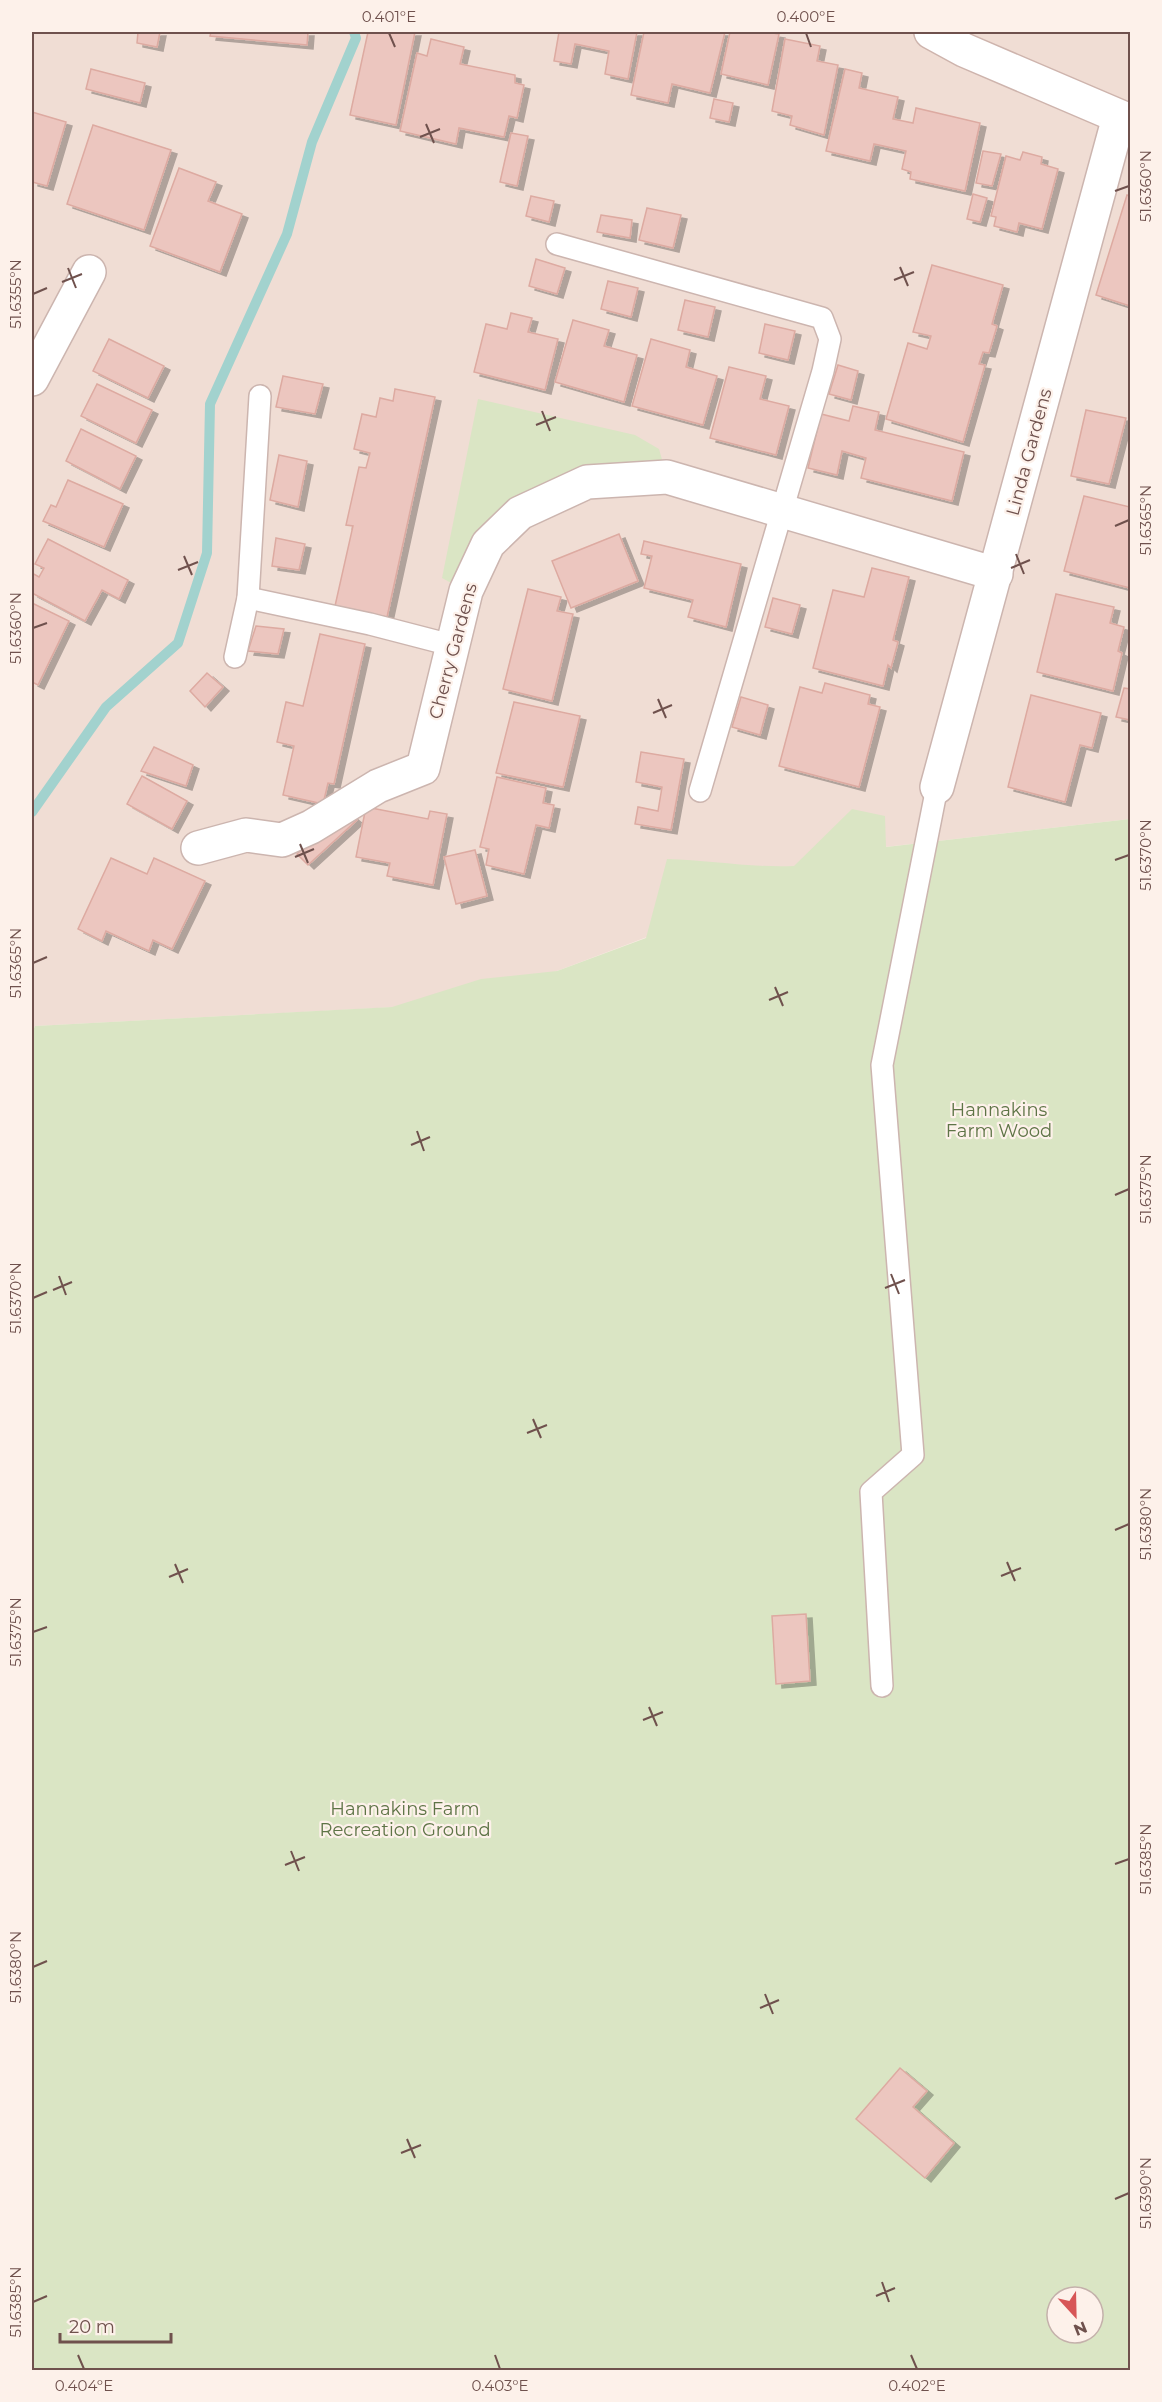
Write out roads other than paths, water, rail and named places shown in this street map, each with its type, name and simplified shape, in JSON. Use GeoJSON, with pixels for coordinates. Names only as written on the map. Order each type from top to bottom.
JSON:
{"type":"FeatureCollection","features":[{"type":"Feature","properties":{"kind":"street"},"geometry":{"type":"LineString","coordinates":[[931,32],[964,50],[1125,119]]}},
{"type":"Feature","properties":{"kind":"street","name":"Linda Gardens"},"geometry":{"type":"LineString","coordinates":[[937,787],[1125,119]]}},
{"type":"Feature","properties":{"kind":"street"},"geometry":{"type":"LineString","coordinates":[[32,379],[88,272]]}},
{"type":"Feature","properties":{"kind":"street","name":"Cherry Gardens"},"geometry":{"type":"LineString","coordinates":[[198,848],[246,835],[282,840],[311,826],[378,786],[423,768],[451,645],[466,591],[488,544],[520,513],[587,482],[667,477],[996,574]]}},
{"type":"Feature","properties":{"kind":"lane"},"geometry":{"type":"LineString","coordinates":[[557,244],[822,318],[830,339],[823,371],[780,510],[700,791]]}},
{"type":"Feature","properties":{"kind":"lane"},"geometry":{"type":"LineString","coordinates":[[235,657],[248,597],[260,396]]}},
{"type":"Feature","properties":{"kind":"lane"},"geometry":{"type":"LineString","coordinates":[[248,597],[451,645]]}},
{"type":"Feature","properties":{"kind":"lane"},"geometry":{"type":"LineString","coordinates":[[882,1686],[871,1492],[913,1455],[882,1065],[937,787]]}},
{"type":"Feature","properties":{"kind":"waterway"},"geometry":{"type":"LineString","coordinates":[[32,812],[106,707],[178,643],[207,553],[210,404],[287,234],[312,142],[356,38],[354,32]]}},
{"type":"Feature","properties":{"kind":"park label","name":"Hannakins Farm Wood"},"geometry":{"type":"Point","coordinates":[999,1120]}},
{"type":"Feature","properties":{"kind":"park label","name":"Hannakins Farm Recreation Ground"},"geometry":{"type":"Point","coordinates":[405,1819]}}]}
